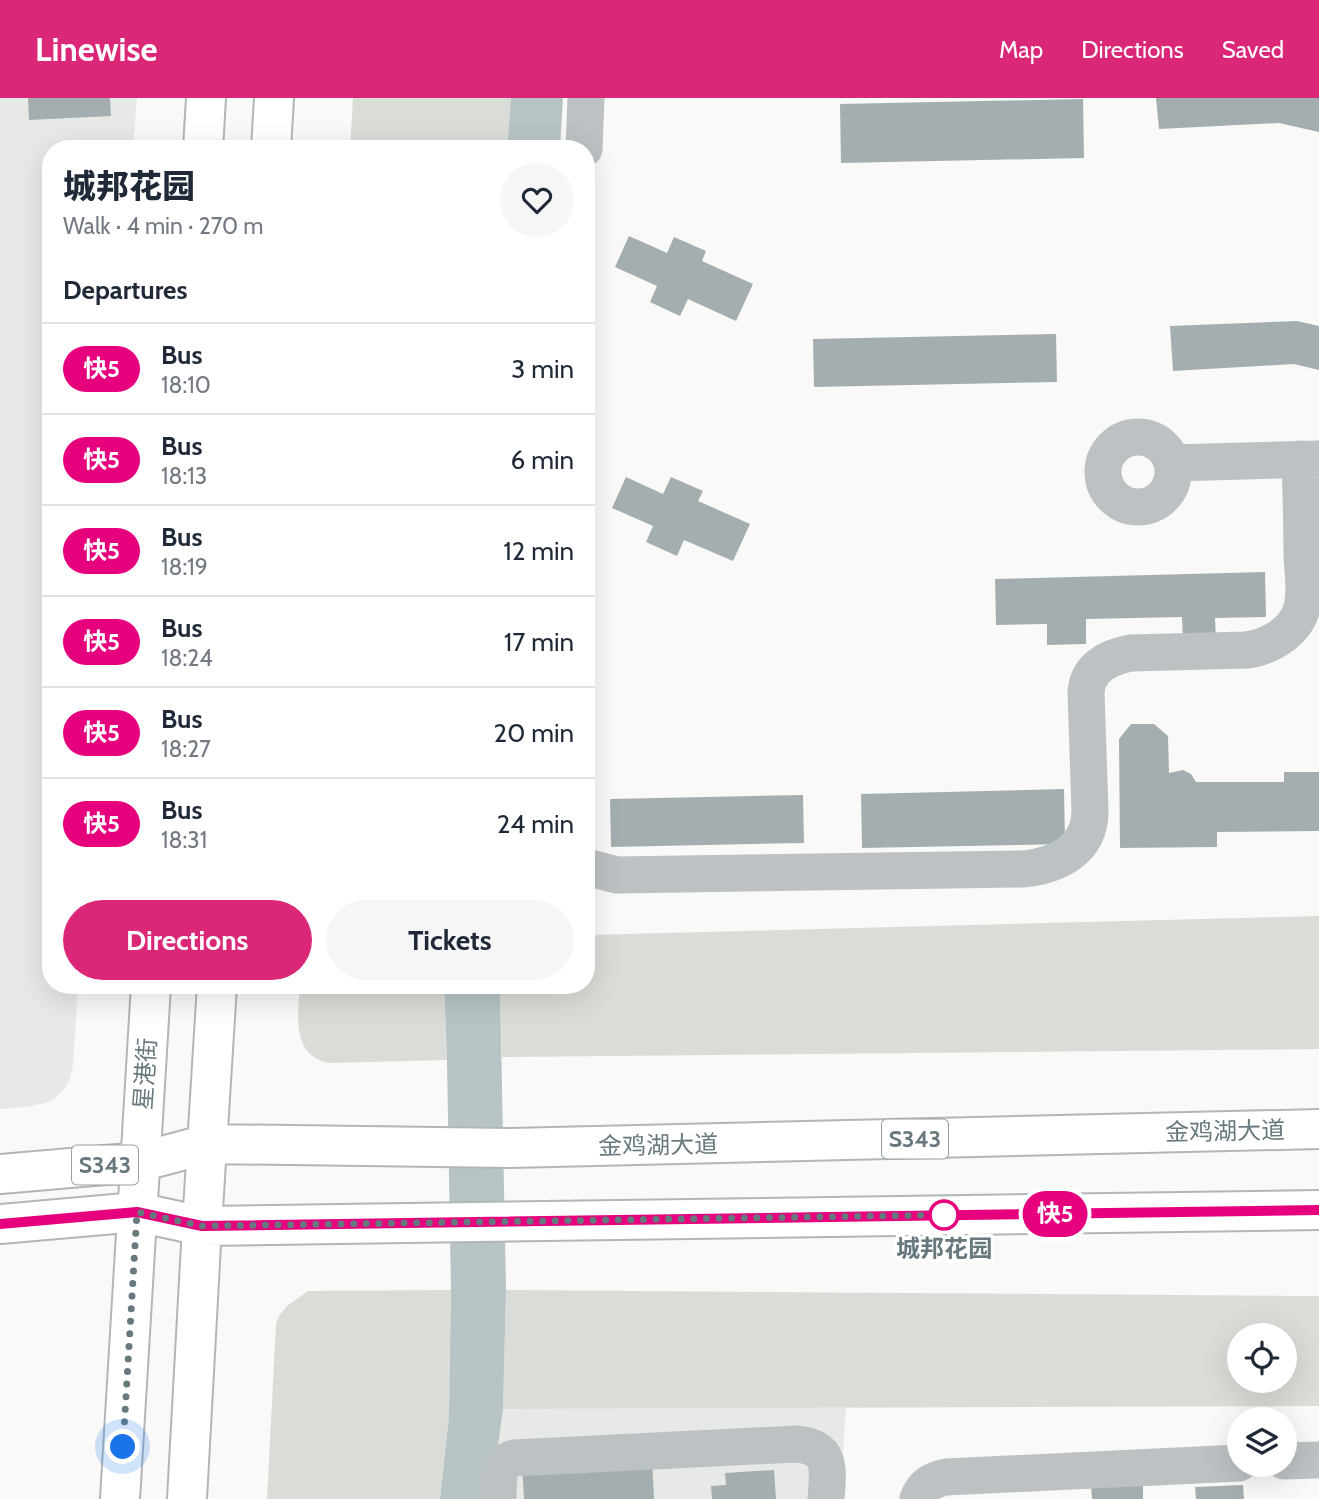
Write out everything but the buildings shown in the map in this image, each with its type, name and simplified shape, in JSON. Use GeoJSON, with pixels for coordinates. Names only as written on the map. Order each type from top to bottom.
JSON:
{"type":"FeatureCollection","features":[{"type":"Feature","properties":{"kind":"main road"},"geometry":{"type":"LineString","coordinates":[[204,140],[206,98]]}},
{"type":"Feature","properties":{"kind":"main road"},"geometry":{"type":"LineString","coordinates":[[272,140],[274,98]]}},
{"type":"Feature","properties":{"kind":"main road","name":"星港街"},"geometry":{"type":"LineString","coordinates":[[120,1499],[150,994]]}},
{"type":"Feature","properties":{"kind":"main road"},"geometry":{"type":"LineString","coordinates":[[187,1499],[216,994]]}},
{"type":"Feature","properties":{"kind":"main road","name":"金鸡湖大道"},"geometry":{"type":"LineString","coordinates":[[0,1174],[140,1162],[207,1144],[510,1148],[1319,1129]]}},
{"type":"Feature","properties":{"kind":"main road","name":"S343"},"geometry":{"type":"LineString","coordinates":[[0,1224],[137,1212],[202,1226],[1319,1210]]}},
{"type":"Feature","properties":{"kind":"street"},"geometry":{"type":"LineString","coordinates":[[584,140],[586,98]]}},
{"type":"Feature","properties":{"kind":"street"},"geometry":{"type":"LineString","coordinates":[[595,869],[617,875],[1024,869],[1051,864],[1063,858],[1078,845],[1089,826],[1086,692],[1090,677],[1098,666],[1115,657],[1131,653],[1259,648],[1286,632],[1299,616],[1303,589],[1310,459],[1172,463]]}},
{"type":"Feature","properties":{"kind":"street"},"geometry":{"type":"LineString","coordinates":[[498,1499],[500,1469],[502,1464],[514,1458],[796,1444],[810,1447],[824,1457],[828,1474],[826,1499]]}},
{"type":"Feature","properties":{"kind":"street"},"geometry":{"type":"LineString","coordinates":[[1297,1461],[1319,1460]]}},
{"type":"Feature","properties":{"kind":"street"},"geometry":{"type":"LineString","coordinates":[[918,1499],[925,1486],[936,1479],[946,1477],[1227,1464]]}},
{"type":"Feature","properties":{"kind":"shaded area"},"geometry":{"type":"Polygon","coordinates":[[[0,98],[137,98],[134,140],[42,140],[42,994],[77,994],[73,1065],[65,1088],[56,1098],[45,1103],[0,1109],[0,98]]]}},
{"type":"Feature","properties":{"kind":"shaded area"},"geometry":{"type":"Polygon","coordinates":[[[353,98],[511,98],[508,140],[351,140],[353,98]]]}},
{"type":"Feature","properties":{"kind":"shaded area"},"geometry":{"type":"Polygon","coordinates":[[[511,98],[563,98],[561,140],[508,140],[511,98]]]}},
{"type":"Feature","properties":{"kind":"shaded area"},"geometry":{"type":"Polygon","coordinates":[[[1319,916],[1319,1049],[502,1057],[500,994],[595,994],[595,935],[1319,916]]]}},
{"type":"Feature","properties":{"kind":"shaded area"},"geometry":{"type":"Polygon","coordinates":[[[299,994],[444,994],[447,1060],[330,1063],[317,1059],[303,1043],[298,1009],[299,994]]]}},
{"type":"Feature","properties":{"kind":"shaded area"},"geometry":{"type":"Polygon","coordinates":[[[444,994],[500,994],[506,1290],[503,1409],[491,1499],[440,1499],[449,1416],[451,1290],[444,994]]]}},
{"type":"Feature","properties":{"kind":"shaded area"},"geometry":{"type":"Polygon","coordinates":[[[451,1290],[449,1416],[440,1499],[267,1499],[276,1324],[287,1306],[308,1291],[451,1290]]]}},
{"type":"Feature","properties":{"kind":"shaded area"},"geometry":{"type":"Polygon","coordinates":[[[506,1290],[1319,1296],[1319,1406],[503,1409],[506,1290]]]}},
{"type":"Feature","properties":{"kind":"shaded area"},"geometry":{"type":"Polygon","coordinates":[[[846,1408],[840,1499],[491,1499],[503,1409],[846,1408]]]}},
{"type":"Feature","properties":{"kind":"bus line","name":"快5"},"geometry":{"type":"LineString","coordinates":[[0,1224],[137,1212],[202,1226],[1319,1210]]}},
{"type":"Feature","properties":{"kind":"place","name":"城邦花园"},"geometry":{"type":"Point","coordinates":[944,1215]}},
{"type":"Feature","properties":{"kind":"route"},"geometry":{"type":"LineString","coordinates":[[123,1447],[137,1212],[202,1226],[944,1215]]}}]}
